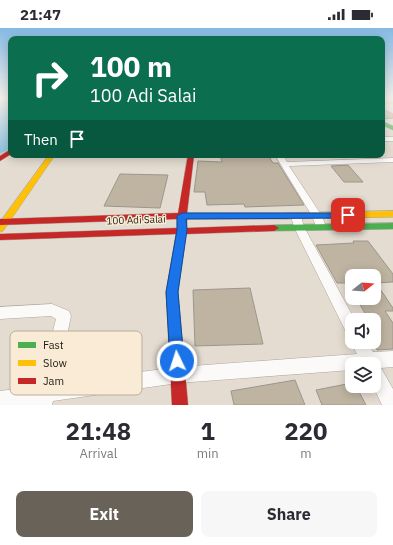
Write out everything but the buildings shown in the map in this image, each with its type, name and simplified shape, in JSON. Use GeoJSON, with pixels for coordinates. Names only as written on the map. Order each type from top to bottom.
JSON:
{"type":"FeatureCollection","features":[{"type":"Feature","properties":{"kind":"main road"},"geometry":{"type":"LineString","coordinates":[[2,224],[50,158]]}},
{"type":"Feature","properties":{"kind":"main road"},"geometry":{"type":"LineString","coordinates":[[180,405],[172,292],[182,230],[182,216],[191,158]]}},
{"type":"Feature","properties":{"kind":"main road","name":"100 Adi Salai"},"geometry":{"type":"LineString","coordinates":[[0,237],[182,230],[297,222],[317,216],[393,214]]}},
{"type":"Feature","properties":{"kind":"main road","name":"100 Adi Salai"},"geometry":{"type":"LineString","coordinates":[[2,224],[182,216],[297,222],[321,227],[393,226]]}},
{"type":"Feature","properties":{"kind":"street"},"geometry":{"type":"LineString","coordinates":[[281,158],[317,216],[321,227]]}},
{"type":"Feature","properties":{"kind":"street"},"geometry":{"type":"LineString","coordinates":[[341,158],[345,162]]}},
{"type":"Feature","properties":{"kind":"street"},"geometry":{"type":"LineString","coordinates":[[285,164],[393,160]]}},
{"type":"Feature","properties":{"kind":"street"},"geometry":{"type":"LineString","coordinates":[[297,222],[345,315]]}},
{"type":"Feature","properties":{"kind":"street"},"geometry":{"type":"LineString","coordinates":[[0,313],[52,310],[64,316],[60,331]]}},
{"type":"Feature","properties":{"kind":"street"},"geometry":{"type":"LineString","coordinates":[[381,362],[393,359]]}},
{"type":"Feature","properties":{"kind":"street"},"geometry":{"type":"LineString","coordinates":[[142,381],[178,375],[345,366]]}},
{"type":"Feature","properties":{"kind":"street"},"geometry":{"type":"LineString","coordinates":[[381,384],[392,405]]}},
{"type":"Feature","properties":{"kind":"street"},"geometry":{"type":"LineString","coordinates":[[0,400],[44,399],[66,395]]}},
{"type":"Feature","properties":{"kind":"water"},"geometry":{"type":"Polygon","coordinates":[[[0,116],[8,116],[8,150],[0,154],[0,116]]]}},
{"type":"Feature","properties":{"kind":"traffic: fast"},"geometry":{"type":"LineString","coordinates":[[385,124],[393,128]]}},
{"type":"Feature","properties":{"kind":"traffic: fast"},"geometry":{"type":"LineString","coordinates":[[274,228],[393,226]]}},
{"type":"Feature","properties":{"kind":"traffic: slow"},"geometry":{"type":"LineString","coordinates":[[0,229],[50,158]]}},
{"type":"Feature","properties":{"kind":"traffic: slow"},"geometry":{"type":"LineString","coordinates":[[286,216],[393,214]]}},
{"type":"Feature","properties":{"kind":"traffic: jam"},"geometry":{"type":"LineString","coordinates":[[0,159],[8,153]]}},
{"type":"Feature","properties":{"kind":"traffic: jam"},"geometry":{"type":"LineString","coordinates":[[180,405],[172,292],[182,230],[182,216],[191,158]]}},
{"type":"Feature","properties":{"kind":"traffic: jam"},"geometry":{"type":"LineString","coordinates":[[0,222],[182,216],[286,216]]}},
{"type":"Feature","properties":{"kind":"traffic: jam"},"geometry":{"type":"LineString","coordinates":[[0,237],[274,228]]}},
{"type":"Feature","properties":{"kind":"route"},"geometry":{"type":"LineString","coordinates":[[177,361],[172,292],[182,230],[182,216],[348,215]]}}]}
